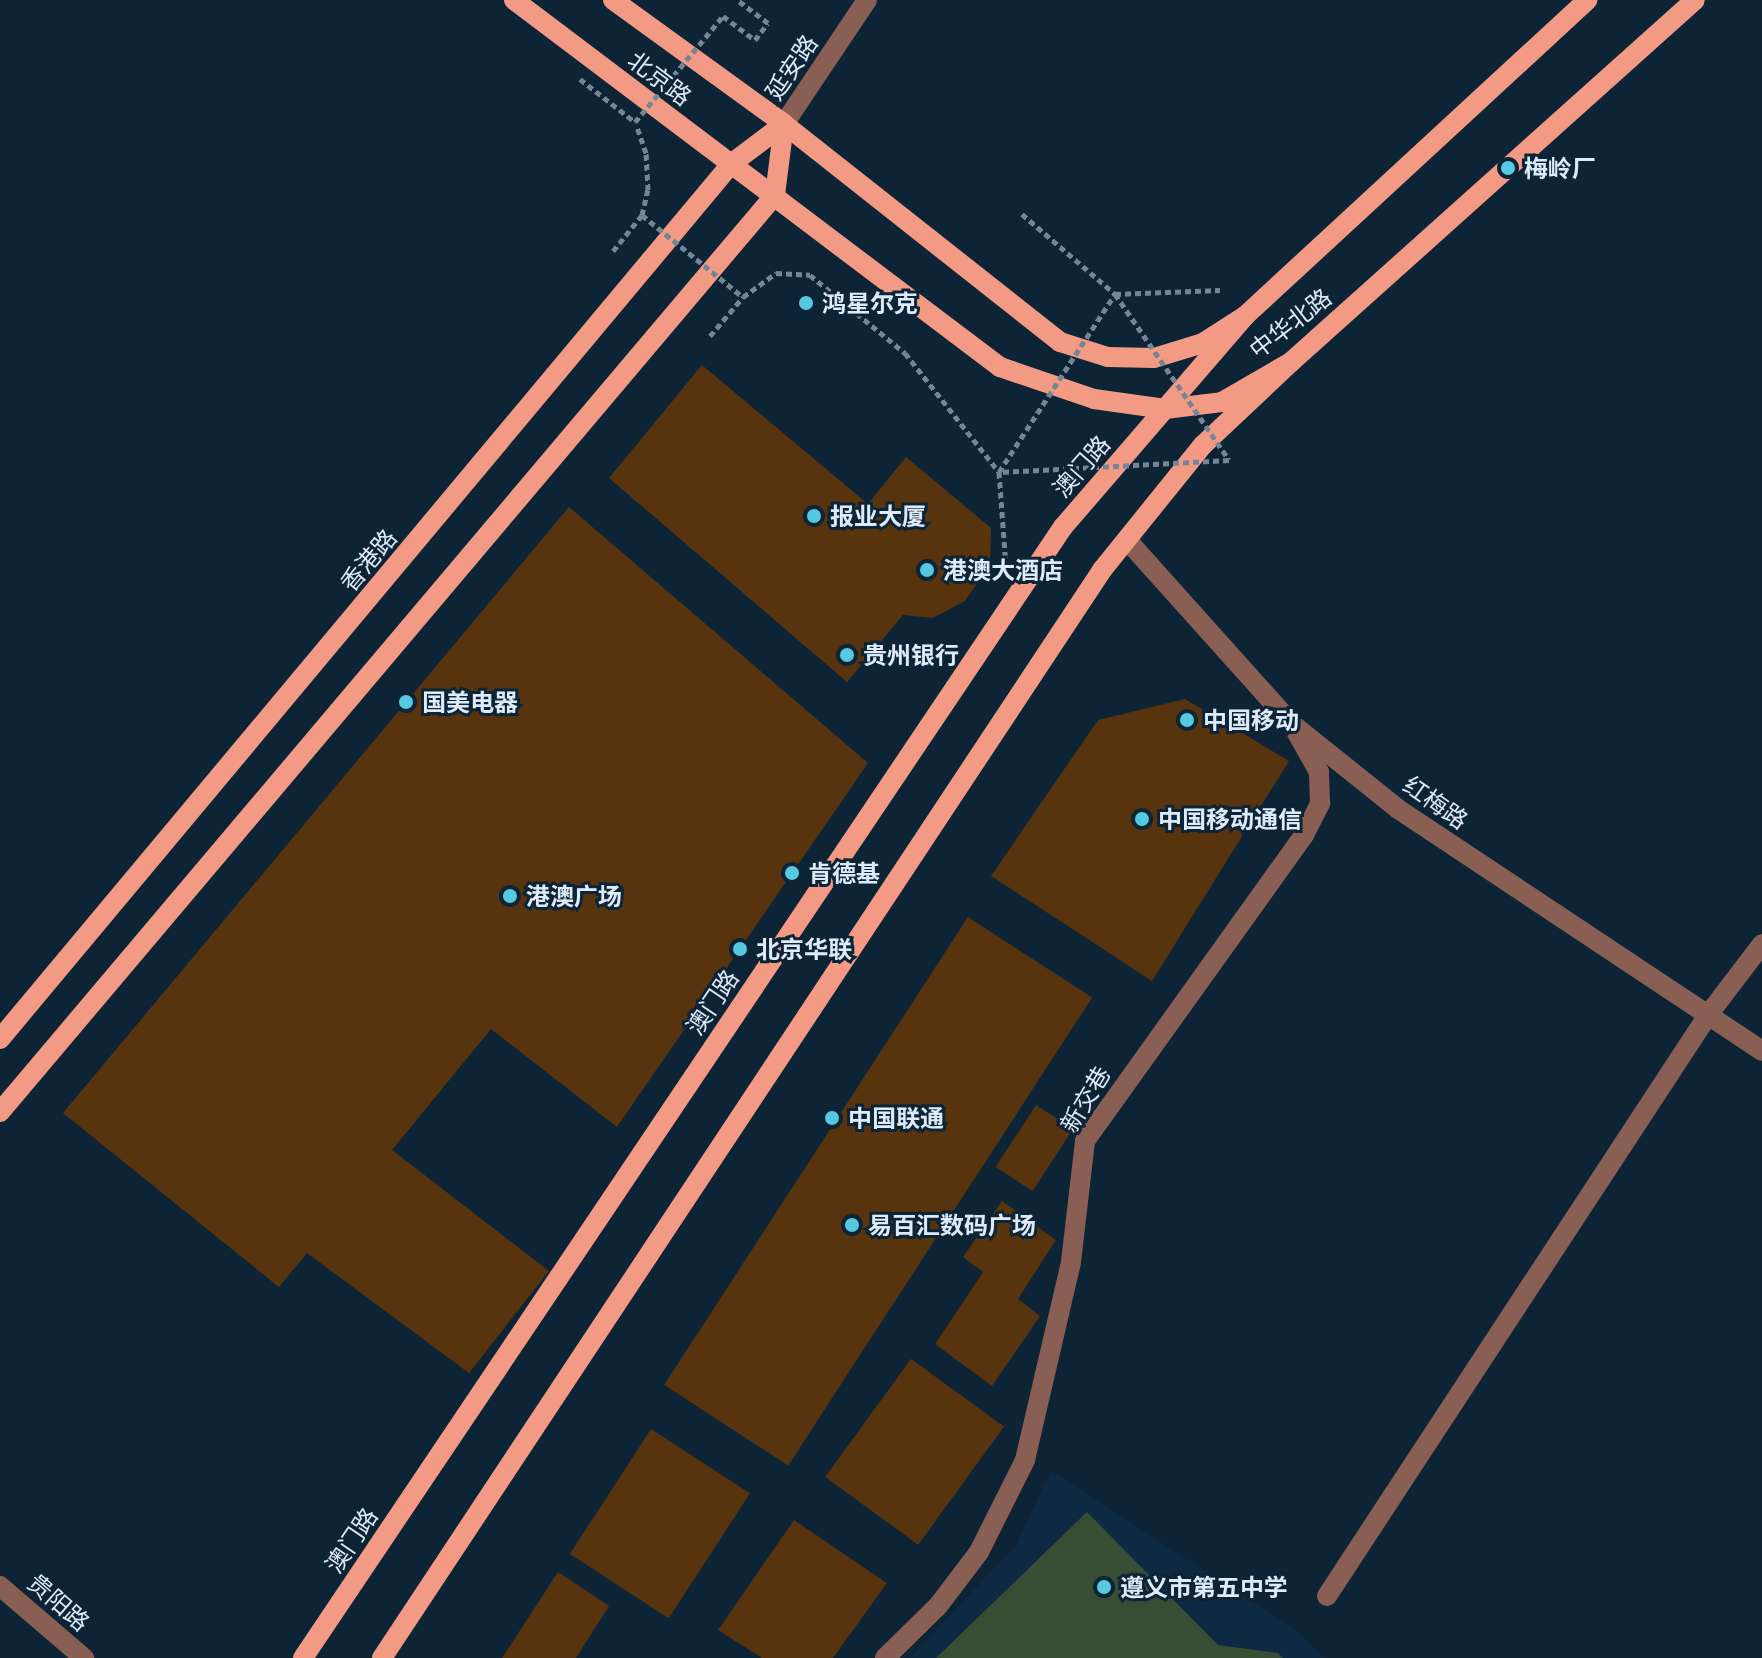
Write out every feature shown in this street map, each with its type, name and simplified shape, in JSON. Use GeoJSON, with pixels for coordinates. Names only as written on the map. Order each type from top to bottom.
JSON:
{"type":"FeatureCollection","features":[{"type":"Feature","properties":{"kind":"main road","name":"北京路"},"geometry":{"type":"LineString","coordinates":[[514,0],[775,195]]}},
{"type":"Feature","properties":{"kind":"main road","name":"北京路"},"geometry":{"type":"LineString","coordinates":[[613,0],[784,124]]}},
{"type":"Feature","properties":{"kind":"main road","name":"中华北路"},"geometry":{"type":"LineString","coordinates":[[784,124],[1060,342],[1108,357],[1154,358],[1203,343],[1245,316],[1587,0]]}},
{"type":"Feature","properties":{"kind":"main road","name":"中华北路"},"geometry":{"type":"LineString","coordinates":[[775,195],[1000,367],[1094,399],[1165,409],[1222,402],[1291,362],[1695,0]]}},
{"type":"Feature","properties":{"kind":"main road","name":"香港路"},"geometry":{"type":"LineString","coordinates":[[0,1039],[731,164],[784,124]]}},
{"type":"Feature","properties":{"kind":"main road"},"geometry":{"type":"LineString","coordinates":[[0,1112],[775,195],[784,124]]}},
{"type":"Feature","properties":{"kind":"main road","name":"澳门路"},"geometry":{"type":"LineString","coordinates":[[303,1658],[1063,527],[1245,316]]}},
{"type":"Feature","properties":{"kind":"main road"},"geometry":{"type":"LineString","coordinates":[[382,1658],[1127,540],[1203,445],[1291,362]]}},
{"type":"Feature","properties":{"kind":"street","name":"延安路"},"geometry":{"type":"LineString","coordinates":[[784,124],[867,0]]}},
{"type":"Feature","properties":{"kind":"street","name":"红梅路"},"geometry":{"type":"LineString","coordinates":[[1127,540],[1292,724],[1398,809],[1762,1051]]}},
{"type":"Feature","properties":{"kind":"street","name":"新交巷"},"geometry":{"type":"LineString","coordinates":[[885,1658],[938,1606],[979,1552],[1025,1460],[1068,1276],[1085,1141],[1304,835],[1320,803],[1319,772],[1292,724]]}},
{"type":"Feature","properties":{"kind":"street"},"geometry":{"type":"LineString","coordinates":[[1327,1596],[1708,1015],[1762,944]]}},
{"type":"Feature","properties":{"kind":"street","name":"贵阳路"},"geometry":{"type":"LineString","coordinates":[[0,1586],[84,1658]]}},
{"type":"Feature","properties":{"kind":"path"},"geometry":{"type":"LineString","coordinates":[[635,122],[723,16],[755,40],[768,23],[738,0]]}},
{"type":"Feature","properties":{"kind":"path"},"geometry":{"type":"LineString","coordinates":[[580,79],[635,122],[646,153],[648,190],[642,215],[613,251]]}},
{"type":"Feature","properties":{"kind":"path"},"geometry":{"type":"LineString","coordinates":[[1022,214],[1115,294],[1229,460]]}},
{"type":"Feature","properties":{"kind":"path"},"geometry":{"type":"LineString","coordinates":[[642,215],[743,297]]}},
{"type":"Feature","properties":{"kind":"path"},"geometry":{"type":"LineString","coordinates":[[710,336],[743,297],[776,273],[810,275],[905,353],[999,472],[1006,569]]}},
{"type":"Feature","properties":{"kind":"path"},"geometry":{"type":"LineString","coordinates":[[1115,294],[1220,290]]}},
{"type":"Feature","properties":{"kind":"path"},"geometry":{"type":"LineString","coordinates":[[999,472],[1115,294]]}},
{"type":"Feature","properties":{"kind":"path"},"geometry":{"type":"LineString","coordinates":[[1220,471],[1239,450]]}},
{"type":"Feature","properties":{"kind":"path"},"geometry":{"type":"LineString","coordinates":[[999,472],[1229,460]]}},
{"type":"Feature","properties":{"kind":"shaded area","name":"遵义市第五中学"},"geometry":{"type":"Polygon","coordinates":[[[1051,1470],[1298,1632],[1325,1658],[910,1658],[1016,1545],[1051,1470]]]}},
{"type":"Feature","properties":{"kind":"green space"},"geometry":{"type":"Polygon","coordinates":[[[1087,1512],[1218,1645],[1278,1653],[1283,1658],[936,1658],[1087,1512]]]}},
{"type":"Feature","properties":{"kind":"building","name":"报业大厦"},"geometry":{"type":"Polygon","coordinates":[[[702,365],[868,504],[906,457],[991,528],[990,564],[965,601],[933,618],[903,615],[847,682],[609,478],[702,365]]]}},
{"type":"Feature","properties":{"kind":"building","name":"港澳广场"},"geometry":{"type":"Polygon","coordinates":[[[569,507],[868,763],[617,1127],[491,1029],[392,1150],[549,1271],[469,1373],[307,1253],[279,1287],[63,1113],[569,507]]]}},
{"type":"Feature","properties":{"kind":"building","name":"中国移动通信"},"geometry":{"type":"Polygon","coordinates":[[[1185,699],[1289,761],[1152,981],[991,876],[1098,720],[1185,699]]]}},
{"type":"Feature","properties":{"kind":"building","name":"易百汇数码广场"},"geometry":{"type":"Polygon","coordinates":[[[968,917],[1092,998],[788,1466],[664,1385],[968,917]]]}},
{"type":"Feature","properties":{"kind":"building"},"geometry":{"type":"Polygon","coordinates":[[[1036,1105],[1073,1129],[1033,1191],[996,1167],[1036,1105]]]}},
{"type":"Feature","properties":{"kind":"building"},"geometry":{"type":"Polygon","coordinates":[[[1002,1201],[1056,1240],[1018,1299],[1040,1316],[992,1386],[935,1344],[983,1272],[963,1257],[1002,1201]]]}},
{"type":"Feature","properties":{"kind":"building"},"geometry":{"type":"Polygon","coordinates":[[[911,1359],[1004,1427],[918,1545],[825,1477],[911,1359]]]}},
{"type":"Feature","properties":{"kind":"building"},"geometry":{"type":"Polygon","coordinates":[[[651,1429],[750,1493],[669,1618],[570,1554],[651,1429]]]}},
{"type":"Feature","properties":{"kind":"building"},"geometry":{"type":"Polygon","coordinates":[[[794,1520],[887,1583],[833,1658],[762,1658],[718,1630],[794,1520]]]}},
{"type":"Feature","properties":{"kind":"building"},"geometry":{"type":"Polygon","coordinates":[[[558,1572],[609,1606],[576,1658],[502,1658],[558,1572]]]}},
{"type":"Feature","properties":{"kind":"place","name":"梅岭厂"},"geometry":{"type":"Point","coordinates":[1508,168]}},
{"type":"Feature","properties":{"kind":"place","name":"鸿星尔克"},"geometry":{"type":"Point","coordinates":[806,303]}},
{"type":"Feature","properties":{"kind":"place","name":"报业大厦"},"geometry":{"type":"Point","coordinates":[814,516]}},
{"type":"Feature","properties":{"kind":"place","name":"港澳大酒店"},"geometry":{"type":"Point","coordinates":[927,570]}},
{"type":"Feature","properties":{"kind":"place","name":"贵州银行"},"geometry":{"type":"Point","coordinates":[847,655]}},
{"type":"Feature","properties":{"kind":"place","name":"国美电器"},"geometry":{"type":"Point","coordinates":[406,702]}},
{"type":"Feature","properties":{"kind":"place","name":"中国移动"},"geometry":{"type":"Point","coordinates":[1187,720]}},
{"type":"Feature","properties":{"kind":"place","name":"中国移动通信"},"geometry":{"type":"Point","coordinates":[1142,819]}},
{"type":"Feature","properties":{"kind":"place","name":"肯德基"},"geometry":{"type":"Point","coordinates":[792,873]}},
{"type":"Feature","properties":{"kind":"place","name":"港澳广场"},"geometry":{"type":"Point","coordinates":[510,896]}},
{"type":"Feature","properties":{"kind":"place","name":"北京华联"},"geometry":{"type":"Point","coordinates":[740,949]}},
{"type":"Feature","properties":{"kind":"place","name":"中国联通"},"geometry":{"type":"Point","coordinates":[832,1118]}},
{"type":"Feature","properties":{"kind":"place","name":"易百汇数码广场"},"geometry":{"type":"Point","coordinates":[852,1225]}},
{"type":"Feature","properties":{"kind":"place","name":"遵义市第五中学"},"geometry":{"type":"Point","coordinates":[1104,1587]}}]}
